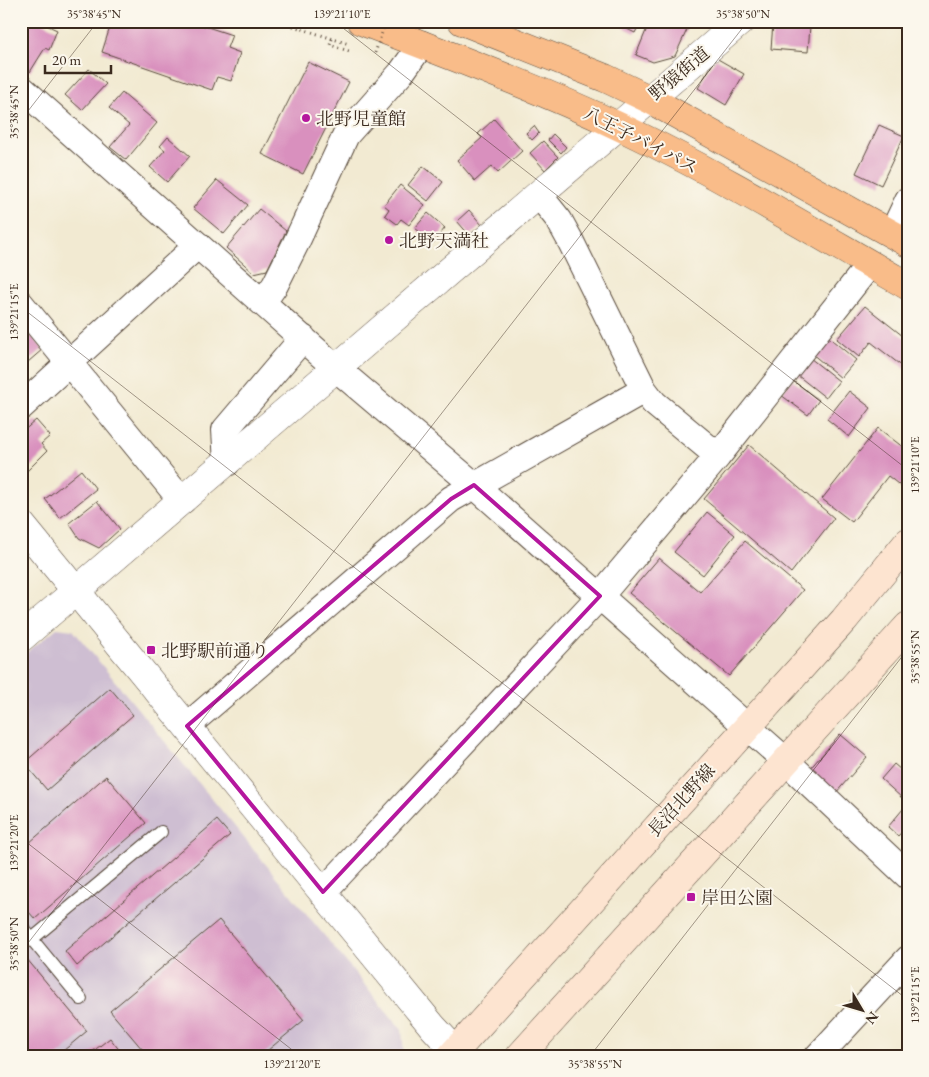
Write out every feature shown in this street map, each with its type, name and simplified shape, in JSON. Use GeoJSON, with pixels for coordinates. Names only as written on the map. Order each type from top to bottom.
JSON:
{"type":"FeatureCollection","features":[{"type":"Feature","properties":{"kind":"highway"},"geometry":{"type":"LineString","coordinates":[[462,21],[604,78],[649,99],[900,238]]}},
{"type":"Feature","properties":{"kind":"highway","name":"八王子バイパス"},"geometry":{"type":"LineString","coordinates":[[359,34],[422,44],[618,126],[781,213],[908,286]]}},
{"type":"Feature","properties":{"kind":"main road","name":"長沼北野線"},"geometry":{"type":"LineString","coordinates":[[456,1054],[844,620],[908,542]]}},
{"type":"Feature","properties":{"kind":"main road"},"geometry":{"type":"LineString","coordinates":[[520,1056],[908,626]]}},
{"type":"Feature","properties":{"kind":"street","name":"野猿街道"},"geometry":{"type":"LineString","coordinates":[[21,638],[741,21]]}},
{"type":"Feature","properties":{"kind":"street"},"geometry":{"type":"LineString","coordinates":[[263,302],[275,285],[295,245],[346,135],[401,73],[422,44]]}},
{"type":"Feature","properties":{"kind":"street"},"geometry":{"type":"LineString","coordinates":[[21,88],[337,369],[474,485],[786,761],[908,876]]}},
{"type":"Feature","properties":{"kind":"street"},"geometry":{"type":"LineString","coordinates":[[538,195],[559,220],[570,240],[644,390],[654,403],[718,456]]}},
{"type":"Feature","properties":{"kind":"street"},"geometry":{"type":"LineString","coordinates":[[900,238],[908,200]]}},
{"type":"Feature","properties":{"kind":"street"},"geometry":{"type":"LineString","coordinates":[[21,407],[198,245]]}},
{"type":"Feature","properties":{"kind":"street"},"geometry":{"type":"LineString","coordinates":[[323,892],[600,596],[718,456],[870,264]]}},
{"type":"Feature","properties":{"kind":"street"},"geometry":{"type":"LineString","coordinates":[[21,304],[182,501]]}},
{"type":"Feature","properties":{"kind":"street"},"geometry":{"type":"LineString","coordinates":[[227,463],[225,430],[303,338]]}},
{"type":"Feature","properties":{"kind":"street"},"geometry":{"type":"LineString","coordinates":[[188,726],[451,499],[644,390]]}},
{"type":"Feature","properties":{"kind":"street"},"geometry":{"type":"LineString","coordinates":[[21,524],[78,591],[456,1054]]}},
{"type":"Feature","properties":{"kind":"street"},"geometry":{"type":"LineString","coordinates":[[818,1056],[908,958]]}},
{"type":"Feature","properties":{"kind":"lane"},"geometry":{"type":"LineString","coordinates":[[32,939],[161,832]]}},
{"type":"Feature","properties":{"kind":"lane"},"geometry":{"type":"LineString","coordinates":[[21,926],[81,999]]}},
{"type":"Feature","properties":{"kind":"path"},"geometry":{"type":"LineString","coordinates":[[367,50],[375,53],[386,21]]}},
{"type":"Feature","properties":{"kind":"path"},"geometry":{"type":"LineString","coordinates":[[293,26],[332,39],[359,34]]}},
{"type":"Feature","properties":{"kind":"path"},"geometry":{"type":"LineString","coordinates":[[332,39],[330,45],[352,52]]}},
{"type":"Feature","properties":{"kind":"highlighted area"},"geometry":{"type":"Polygon","coordinates":[[[474,485],[600,596],[323,892],[187,726],[451,499],[474,485]]]}},
{"type":"Feature","properties":{"kind":"shaded area"},"geometry":{"type":"Polygon","coordinates":[[[57,628],[73,630],[402,1030],[404,1056],[21,1056],[21,657],[57,628]]]}},
{"type":"Feature","properties":{"kind":"building"},"geometry":{"type":"Polygon","coordinates":[[[22,21],[38,21],[57,30],[49,50],[45,48],[30,72],[21,65],[22,21]]]}},
{"type":"Feature","properties":{"kind":"building"},"geometry":{"type":"Polygon","coordinates":[[[112,21],[189,21],[232,35],[227,48],[240,53],[231,81],[217,77],[212,90],[102,52],[112,21]]]}},
{"type":"Feature","properties":{"kind":"building"},"geometry":{"type":"Polygon","coordinates":[[[619,21],[641,21],[635,33],[617,24],[619,21]]]}},
{"type":"Feature","properties":{"kind":"building"},"geometry":{"type":"Polygon","coordinates":[[[650,21],[691,21],[675,56],[653,62],[636,55],[650,21]]]}},
{"type":"Feature","properties":{"kind":"building"},"geometry":{"type":"Polygon","coordinates":[[[773,23],[810,26],[808,52],[771,49],[773,23]]]}},
{"type":"Feature","properties":{"kind":"building"},"geometry":{"type":"Polygon","coordinates":[[[716,58],[744,74],[726,105],[698,88],[716,58]]]}},
{"type":"Feature","properties":{"kind":"building","name":"北野児童館"},"geometry":{"type":"Polygon","coordinates":[[[308,62],[349,82],[303,174],[262,154],[308,62]]]}},
{"type":"Feature","properties":{"kind":"building"},"geometry":{"type":"Polygon","coordinates":[[[89,69],[106,84],[82,110],[65,95],[89,69]]]}},
{"type":"Feature","properties":{"kind":"building"},"geometry":{"type":"Polygon","coordinates":[[[122,93],[157,123],[126,160],[110,147],[129,125],[109,108],[122,93]]]}},
{"type":"Feature","properties":{"kind":"building"},"geometry":{"type":"Polygon","coordinates":[[[494,119],[522,151],[498,173],[492,166],[475,181],[457,160],[482,138],[478,134],[494,119]]]}},
{"type":"Feature","properties":{"kind":"building"},"geometry":{"type":"Polygon","coordinates":[[[879,125],[904,136],[881,185],[856,173],[879,125]]]}},
{"type":"Feature","properties":{"kind":"building"},"geometry":{"type":"Polygon","coordinates":[[[534,126],[539,133],[532,140],[526,133],[534,126]]]}},
{"type":"Feature","properties":{"kind":"building"},"geometry":{"type":"Polygon","coordinates":[[[553,134],[566,147],[561,153],[548,140],[553,134]]]}},
{"type":"Feature","properties":{"kind":"building"},"geometry":{"type":"Polygon","coordinates":[[[168,137],[190,156],[167,182],[150,167],[165,150],[160,146],[168,137]]]}},
{"type":"Feature","properties":{"kind":"building"},"geometry":{"type":"Polygon","coordinates":[[[543,141],[558,157],[545,170],[530,153],[543,141]]]}},
{"type":"Feature","properties":{"kind":"building"},"geometry":{"type":"Polygon","coordinates":[[[423,166],[443,182],[428,201],[408,185],[423,166]]]}},
{"type":"Feature","properties":{"kind":"building"},"geometry":{"type":"Polygon","coordinates":[[[217,180],[248,205],[224,234],[193,208],[217,180]]]}},
{"type":"Feature","properties":{"kind":"building"},"geometry":{"type":"Polygon","coordinates":[[[400,185],[425,205],[409,225],[401,219],[397,224],[385,215],[389,209],[384,205],[400,185]]]}},
{"type":"Feature","properties":{"kind":"building"},"geometry":{"type":"Polygon","coordinates":[[[259,209],[286,231],[267,270],[254,273],[226,248],[259,209]]]}},
{"type":"Feature","properties":{"kind":"building"},"geometry":{"type":"Polygon","coordinates":[[[469,210],[482,225],[470,236],[457,221],[469,210]]]}},
{"type":"Feature","properties":{"kind":"building"},"geometry":{"type":"Polygon","coordinates":[[[428,213],[445,228],[433,243],[415,228],[428,213]]]}},
{"type":"Feature","properties":{"kind":"building"},"geometry":{"type":"Polygon","coordinates":[[[865,306],[908,340],[908,371],[871,342],[859,357],[837,339],[865,306]]]}},
{"type":"Feature","properties":{"kind":"building"},"geometry":{"type":"Polygon","coordinates":[[[23,326],[43,349],[21,368],[21,327],[23,326]]]}},
{"type":"Feature","properties":{"kind":"building"},"geometry":{"type":"Polygon","coordinates":[[[826,335],[856,360],[841,378],[811,353],[826,335]]]}},
{"type":"Feature","properties":{"kind":"building"},"geometry":{"type":"Polygon","coordinates":[[[810,358],[839,381],[826,398],[797,375],[810,358]]]}},
{"type":"Feature","properties":{"kind":"building"},"geometry":{"type":"Polygon","coordinates":[[[792,380],[819,400],[808,415],[781,395],[792,380]]]}},
{"type":"Feature","properties":{"kind":"building"},"geometry":{"type":"Polygon","coordinates":[[[849,391],[871,408],[849,437],[827,419],[849,391]]]}},
{"type":"Feature","properties":{"kind":"building"},"geometry":{"type":"Polygon","coordinates":[[[36,420],[50,436],[41,444],[47,451],[26,472],[21,467],[21,433],[36,420]]]}},
{"type":"Feature","properties":{"kind":"building"},"geometry":{"type":"Polygon","coordinates":[[[878,428],[908,451],[908,492],[888,476],[852,522],[822,499],[878,428]]]}},
{"type":"Feature","properties":{"kind":"building"},"geometry":{"type":"Polygon","coordinates":[[[749,445],[834,518],[791,573],[704,499],[749,445]]]}},
{"type":"Feature","properties":{"kind":"building"},"geometry":{"type":"Polygon","coordinates":[[[81,470],[96,489],[60,518],[45,499],[81,470]]]}},
{"type":"Feature","properties":{"kind":"building"},"geometry":{"type":"Polygon","coordinates":[[[97,501],[120,529],[99,548],[79,538],[69,523],[97,501]]]}},
{"type":"Feature","properties":{"kind":"building"},"geometry":{"type":"Polygon","coordinates":[[[707,512],[735,535],[703,575],[674,552],[707,512]]]}},
{"type":"Feature","properties":{"kind":"building"},"geometry":{"type":"Polygon","coordinates":[[[745,541],[803,590],[729,676],[629,593],[659,558],[700,592],[745,541]]]}},
{"type":"Feature","properties":{"kind":"building"},"geometry":{"type":"Polygon","coordinates":[[[110,688],[133,715],[47,790],[24,763],[110,688]]]}},
{"type":"Feature","properties":{"kind":"building"},"geometry":{"type":"Polygon","coordinates":[[[840,734],[867,757],[835,794],[808,771],[840,734]]]}},
{"type":"Feature","properties":{"kind":"building"},"geometry":{"type":"Polygon","coordinates":[[[894,764],[908,776],[908,791],[902,798],[881,779],[894,764]]]}},
{"type":"Feature","properties":{"kind":"building"},"geometry":{"type":"Polygon","coordinates":[[[106,776],[146,823],[35,919],[21,903],[21,850],[106,776]]]}},
{"type":"Feature","properties":{"kind":"building"},"geometry":{"type":"Polygon","coordinates":[[[908,803],[908,825],[898,836],[888,827],[908,803]]]}},
{"type":"Feature","properties":{"kind":"building"},"geometry":{"type":"Polygon","coordinates":[[[217,820],[230,835],[77,966],[65,951],[217,820]]]}},
{"type":"Feature","properties":{"kind":"building"},"geometry":{"type":"Polygon","coordinates":[[[219,920],[304,1020],[261,1056],[148,1056],[110,1011],[219,920]]]}},
{"type":"Feature","properties":{"kind":"building"},"geometry":{"type":"Polygon","coordinates":[[[21,952],[87,1031],[57,1056],[21,1056],[21,952]]]}},
{"type":"Feature","properties":{"kind":"building"},"geometry":{"type":"Polygon","coordinates":[[[110,1038],[124,1056],[87,1056],[110,1038]]]}},
{"type":"Feature","properties":{"kind":"place","name":"北野児童館"},"geometry":{"type":"Point","coordinates":[306,118]}},
{"type":"Feature","properties":{"kind":"place","name":"北野天満社"},"geometry":{"type":"Point","coordinates":[389,240]}},
{"type":"Feature","properties":{"kind":"place","name":"北野駅前通り"},"geometry":{"type":"Point","coordinates":[151,650]}},
{"type":"Feature","properties":{"kind":"place","name":"岸田公園"},"geometry":{"type":"Point","coordinates":[691,897]}}]}
